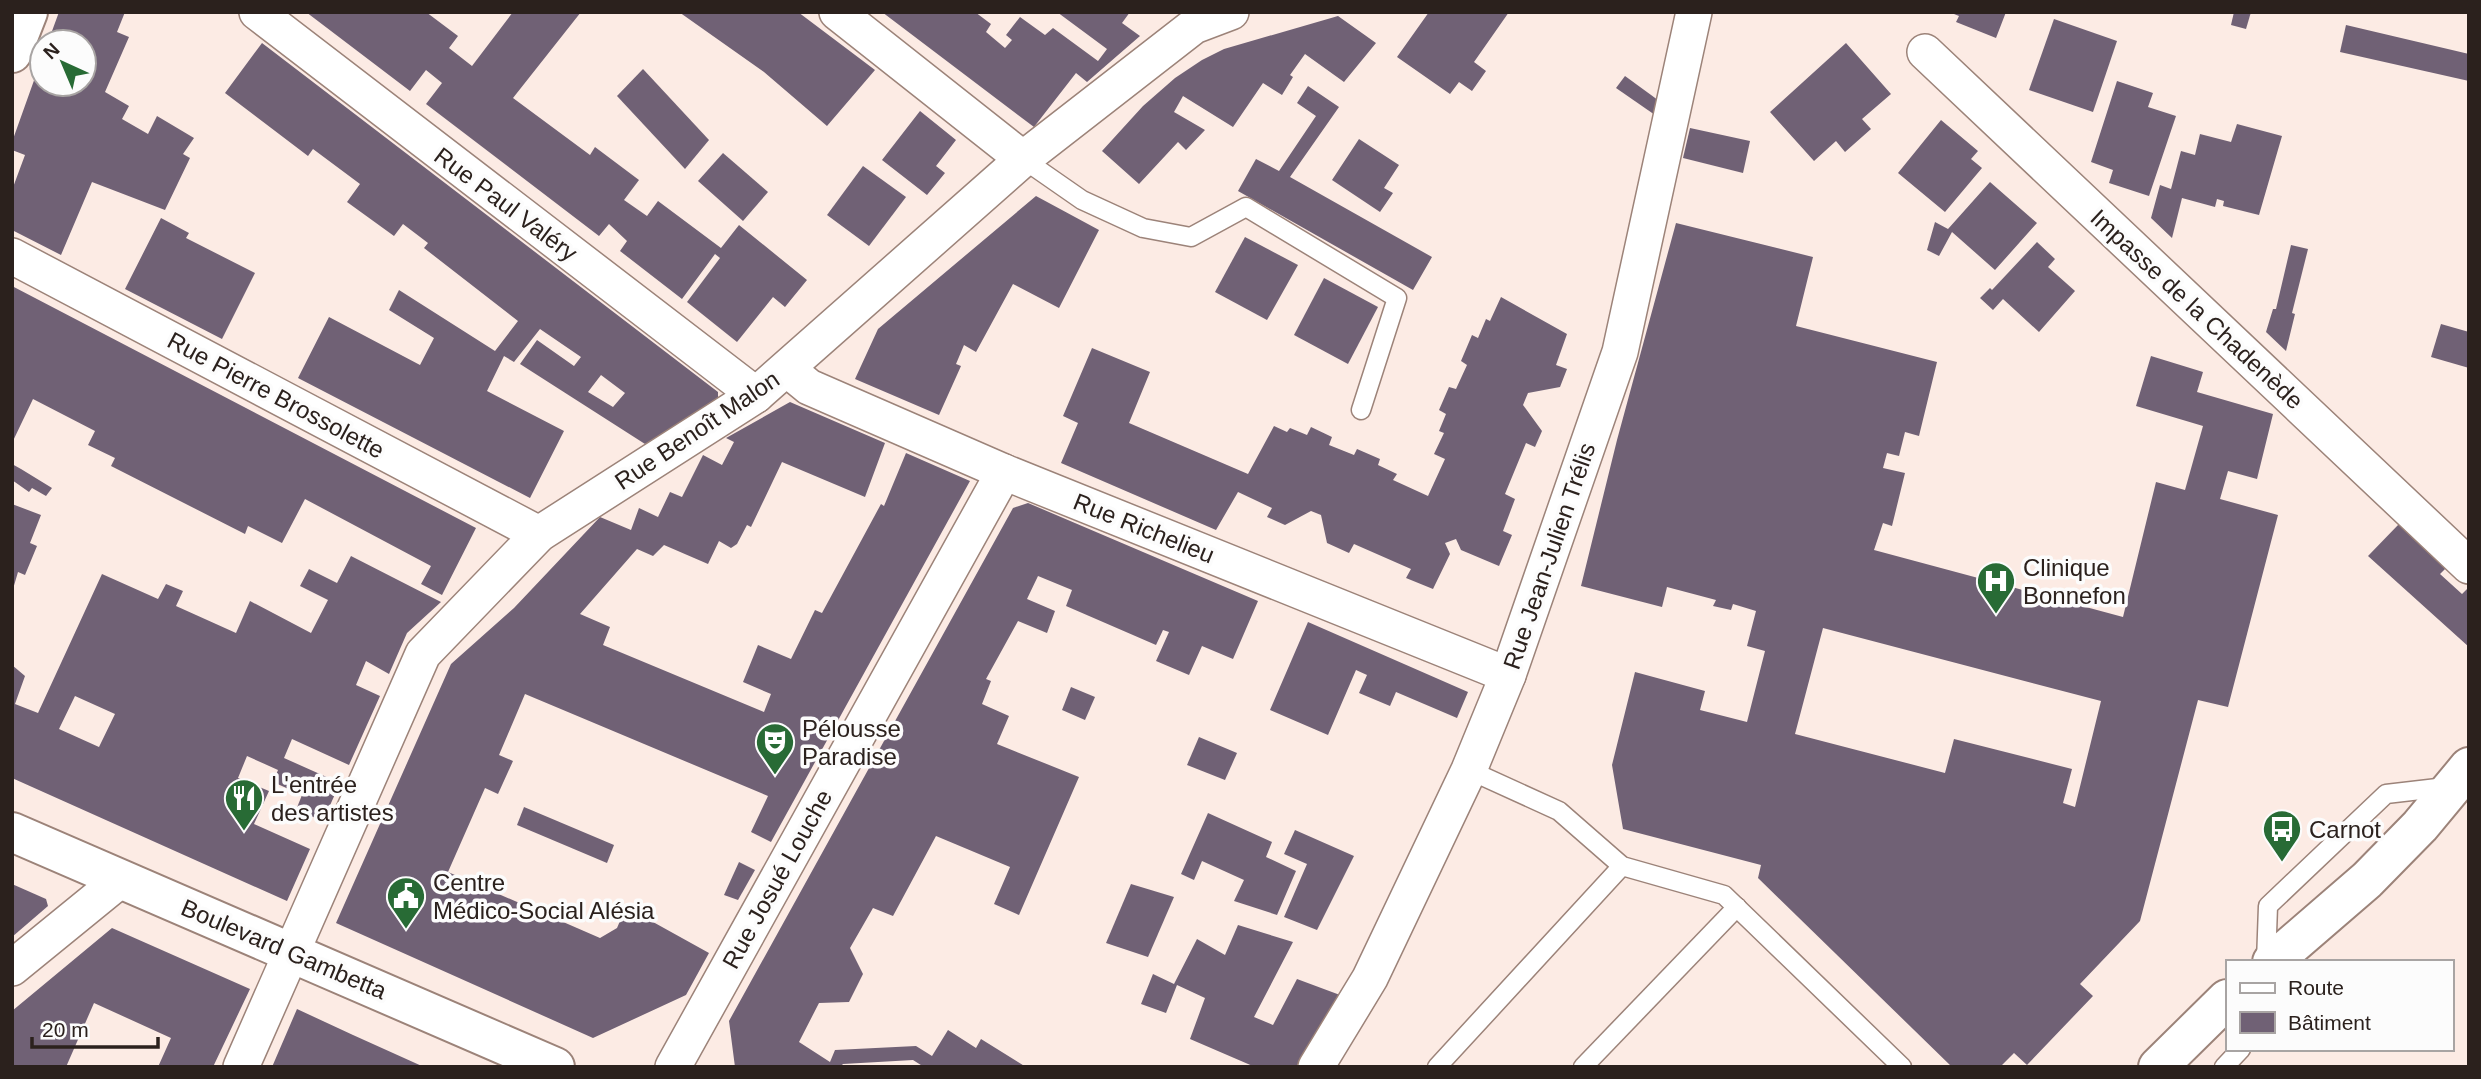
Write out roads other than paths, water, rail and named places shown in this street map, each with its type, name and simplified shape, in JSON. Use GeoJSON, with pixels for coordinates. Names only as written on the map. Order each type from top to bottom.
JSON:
{"type":"FeatureCollection","features":[{"type":"Feature","properties":{"kind":"street"},"geometry":{"type":"LineString","coordinates":[[12,53],[28,12]]}},
{"type":"Feature","properties":{"kind":"street","name":"Rue Paul Valéry"},"geometry":{"type":"LineString","coordinates":[[257,12],[756,395]]}},
{"type":"Feature","properties":{"kind":"street"},"geometry":{"type":"LineString","coordinates":[[837,12],[1023,159]]}},
{"type":"Feature","properties":{"kind":"street","name":"Rue Benoît Malon"},"geometry":{"type":"LineString","coordinates":[[241,1067],[423,654],[539,534],[756,395],[1023,159],[1194,26],[1231,12]]}},
{"type":"Feature","properties":{"kind":"street","name":"Rue Jean-Julien Trélis"},"geometry":{"type":"LineString","coordinates":[[1316,1067],[1370,978],[1469,770],[1508,675],[1620,352],[1694,12]]}},
{"type":"Feature","properties":{"kind":"street","name":"Impasse de la Chadenède"},"geometry":{"type":"LineString","coordinates":[[1925,52],[2469,566]]}},
{"type":"Feature","properties":{"kind":"street","name":"Rue Pierre Brossolette"},"geometry":{"type":"LineString","coordinates":[[12,256],[539,534]]}},
{"type":"Feature","properties":{"kind":"street","name":"Rue Richelieu"},"geometry":{"type":"LineString","coordinates":[[787,369],[809,387],[1004,472],[1508,675]]}},
{"type":"Feature","properties":{"kind":"street","name":"Rue Josué Louche"},"geometry":{"type":"LineString","coordinates":[[673,1067],[1004,472]]}},
{"type":"Feature","properties":{"kind":"street"},"geometry":{"type":"LineString","coordinates":[[2274,960],[2367,880],[2420,826],[2461,777]]}},
{"type":"Feature","properties":{"kind":"street","name":"Boulevard Gambetta"},"geometry":{"type":"LineString","coordinates":[[12,832],[293,951],[555,1067]]}},
{"type":"Feature","properties":{"kind":"street"},"geometry":{"type":"LineString","coordinates":[[12,968],[120,880]]}},
{"type":"Feature","properties":{"kind":"street"},"geometry":{"type":"LineString","coordinates":[[2158,1067],[2226,1000]]}},
{"type":"Feature","properties":{"kind":"lane"},"geometry":{"type":"LineString","coordinates":[[1023,159],[1082,200],[1143,228],[1191,237],[1246,207],[1397,298],[1361,410]]}},
{"type":"Feature","properties":{"kind":"lane"},"geometry":{"type":"LineString","coordinates":[[1469,770],[1559,811],[1622,866],[1724,895],[1902,1067]]}},
{"type":"Feature","properties":{"kind":"lane"},"geometry":{"type":"LineString","coordinates":[[2266,960],[2268,906],[2386,794],[2461,777]]}},
{"type":"Feature","properties":{"kind":"lane"},"geometry":{"type":"LineString","coordinates":[[1437,1067],[1622,866]]}},
{"type":"Feature","properties":{"kind":"lane"},"geometry":{"type":"LineString","coordinates":[[1583,1067],[1737,907]]}},
{"type":"Feature","properties":{"kind":"lane"},"geometry":{"type":"LineString","coordinates":[[2224,1067],[2239,1051]]}},
{"type":"Feature","properties":{"kind":"place","name":"Clinique Bonnefon"},"geometry":{"type":"Point","coordinates":[1996,615]}},
{"type":"Feature","properties":{"kind":"place","name":"Pélousse Paradise"},"geometry":{"type":"Point","coordinates":[775,776]}},
{"type":"Feature","properties":{"kind":"place","name":"L'entrée des artistes"},"geometry":{"type":"Point","coordinates":[244,832]}},
{"type":"Feature","properties":{"kind":"place","name":"Carnot"},"geometry":{"type":"Point","coordinates":[2282,863]}},
{"type":"Feature","properties":{"kind":"place","name":"Centre Médico-Social Alésia"},"geometry":{"type":"Point","coordinates":[406,930]}}]}
